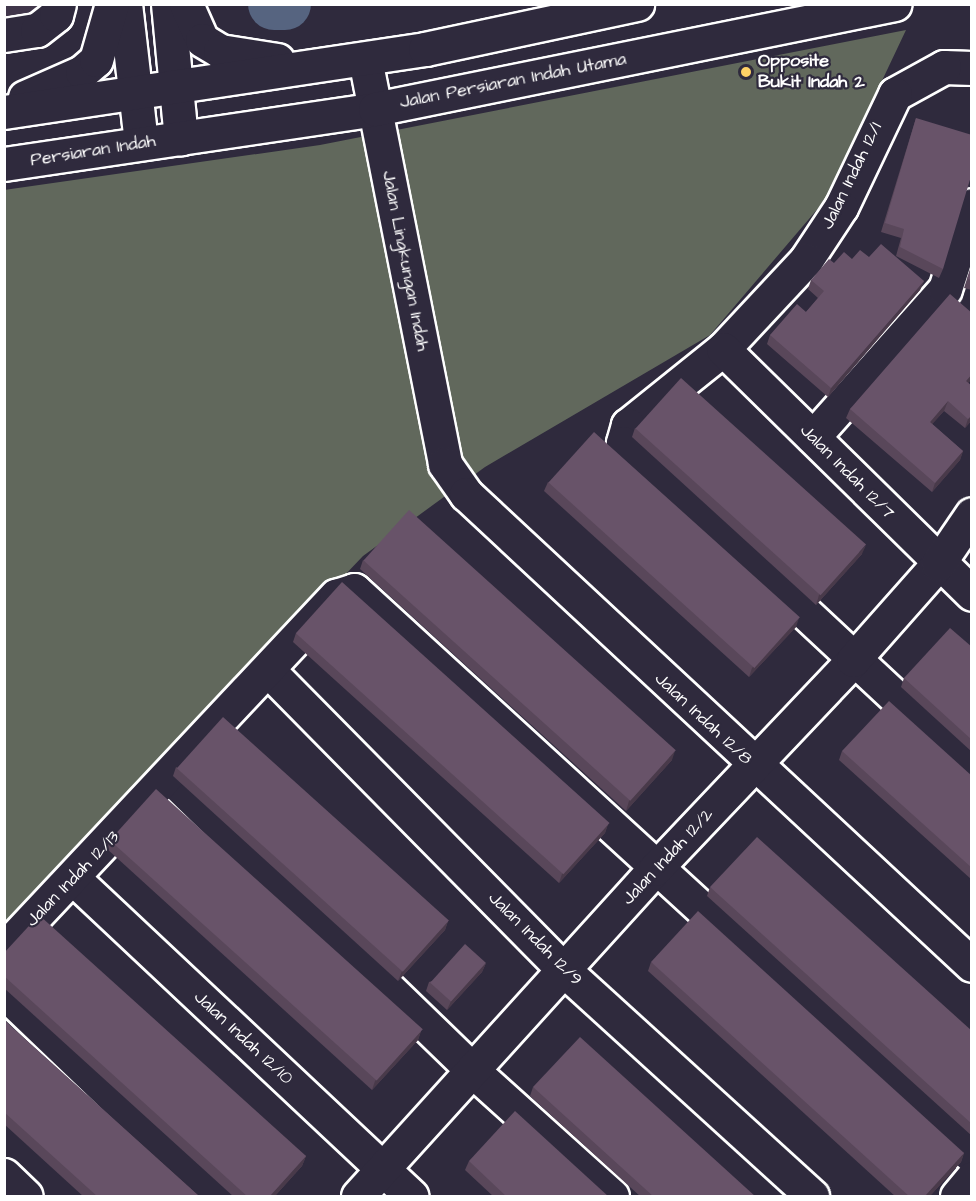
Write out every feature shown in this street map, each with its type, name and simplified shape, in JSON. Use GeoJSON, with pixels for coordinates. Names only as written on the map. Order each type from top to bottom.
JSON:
{"type":"FeatureCollection","features":[{"type":"Feature","properties":{"kind":"street"},"geometry":{"type":"LineString","coordinates":[[4,35],[37,30],[56,15],[59,4]]}},
{"type":"Feature","properties":{"kind":"street"},"geometry":{"type":"LineString","coordinates":[[4,106],[82,72],[96,60],[112,4]]}},
{"type":"Feature","properties":{"kind":"street"},"geometry":{"type":"LineString","coordinates":[[125,4],[141,143]]}},
{"type":"Feature","properties":{"kind":"street"},"geometry":{"type":"LineString","coordinates":[[168,4],[181,138]]}},
{"type":"Feature","properties":{"kind":"street"},"geometry":{"type":"LineString","coordinates":[[186,4],[202,40],[220,51],[327,64]]}},
{"type":"Feature","properties":{"kind":"street"},"geometry":{"type":"LineString","coordinates":[[4,112],[364,59],[637,4]]}},
{"type":"Feature","properties":{"kind":"street","name":"Jalan Persiaran Indah Utama"},"geometry":{"type":"LineString","coordinates":[[181,138],[375,109],[894,4]]}},
{"type":"Feature","properties":{"kind":"street","name":"Jalan Lingkungan Indah"},"geometry":{"type":"LineString","coordinates":[[364,59],[445,464]]}},
{"type":"Feature","properties":{"kind":"street","name":"Jalan Indah 12/1"},"geometry":{"type":"LineString","coordinates":[[854,660],[628,452],[623,434],[628,425],[723,349],[823,237],[880,119],[908,83],[944,67],[972,68]]}},
{"type":"Feature","properties":{"kind":"street","name":"Persiaran Indah"},"geometry":{"type":"LineString","coordinates":[[4,164],[181,138]]}},
{"type":"Feature","properties":{"kind":"street"},"geometry":{"type":"LineString","coordinates":[[813,437],[945,289],[972,205]]}},
{"type":"Feature","properties":{"kind":"street","name":"Jalan Indah 12/7"},"geometry":{"type":"LineString","coordinates":[[723,349],[938,564],[972,594]]}},
{"type":"Feature","properties":{"kind":"street","name":"Jalan Indah 12/8"},"geometry":{"type":"LineString","coordinates":[[445,464],[466,494],[753,767],[972,965]]}},
{"type":"Feature","properties":{"kind":"street","name":"Jalan Indah 12/2"},"geometry":{"type":"LineString","coordinates":[[358,1197],[655,869],[854,660],[938,564],[972,514]]}},
{"type":"Feature","properties":{"kind":"street","name":"Jalan Indah 12/13"},"geometry":{"type":"LineString","coordinates":[[4,950],[170,777],[336,596],[345,590],[362,594],[655,869]]}},
{"type":"Feature","properties":{"kind":"street"},"geometry":{"type":"LineString","coordinates":[[854,660],[972,769]]}},
{"type":"Feature","properties":{"kind":"street","name":"Jalan Indah 12/9"},"geometry":{"type":"LineString","coordinates":[[269,671],[565,971],[812,1197]]}},
{"type":"Feature","properties":{"kind":"street"},"geometry":{"type":"LineString","coordinates":[[170,777],[473,1071],[612,1197]]}},
{"type":"Feature","properties":{"kind":"street"},"geometry":{"type":"LineString","coordinates":[[655,869],[972,1156]]}},
{"type":"Feature","properties":{"kind":"street","name":"Jalan Indah 12/10"},"geometry":{"type":"LineString","coordinates":[[74,879],[412,1197]]}},
{"type":"Feature","properties":{"kind":"street"},"geometry":{"type":"LineString","coordinates":[[4,992],[217,1197]]}},
{"type":"Feature","properties":{"kind":"street"},"geometry":{"type":"LineString","coordinates":[[4,1175],[26,1197]]}},
{"type":"Feature","properties":{"kind":"street"},"geometry":{"type":"LineString","coordinates":[[957,1197],[972,1178]]}},
{"type":"Feature","properties":{"kind":"shaded area"},"geometry":{"type":"Polygon","coordinates":[[[4,5],[46,5],[34,19],[5,23],[4,5]]]}},
{"type":"Feature","properties":{"kind":"shaded area"},"geometry":{"type":"Polygon","coordinates":[[[906,30],[826,199],[710,335],[485,467],[363,556],[5,931],[4,190],[320,145],[906,30]]]}},
{"type":"Feature","properties":{"kind":"building"},"geometry":{"type":"Polygon","coordinates":[[[916,118],[972,135],[972,173],[943,269],[900,247],[904,229],[885,223],[916,118]]]}},
{"type":"Feature","properties":{"kind":"building"},"geometry":{"type":"Polygon","coordinates":[[[881,244],[924,281],[831,388],[770,335],[797,304],[806,312],[824,291],[811,280],[829,259],[834,263],[844,252],[852,259],[860,250],[869,257],[881,244]]]}},
{"type":"Feature","properties":{"kind":"building"},"geometry":{"type":"Polygon","coordinates":[[[972,264],[972,280],[967,279],[972,264]]]}},
{"type":"Feature","properties":{"kind":"building"},"geometry":{"type":"Polygon","coordinates":[[[950,294],[972,313],[972,374],[966,381],[972,386],[972,415],[968,419],[948,401],[930,422],[963,451],[935,483],[850,409],[950,294]]]}},
{"type":"Feature","properties":{"kind":"building"},"geometry":{"type":"Polygon","coordinates":[[[681,378],[866,545],[821,595],[635,429],[681,378]]]}},
{"type":"Feature","properties":{"kind":"building"},"geometry":{"type":"Polygon","coordinates":[[[594,432],[800,617],[754,668],[548,483],[594,432]]]}},
{"type":"Feature","properties":{"kind":"building"},"geometry":{"type":"Polygon","coordinates":[[[409,510],[676,750],[630,801],[363,561],[409,510]]]}},
{"type":"Feature","properties":{"kind":"building"},"geometry":{"type":"Polygon","coordinates":[[[342,582],[610,823],[563,874],[296,633],[342,582]]]}},
{"type":"Feature","properties":{"kind":"building"},"geometry":{"type":"Polygon","coordinates":[[[950,628],[972,647],[972,740],[904,678],[950,628]]]}},
{"type":"Feature","properties":{"kind":"building"},"geometry":{"type":"Polygon","coordinates":[[[889,701],[972,776],[972,868],[842,751],[889,701]]]}},
{"type":"Feature","properties":{"kind":"building"},"geometry":{"type":"Polygon","coordinates":[[[223,717],[449,920],[403,972],[177,768],[223,717]]]}},
{"type":"Feature","properties":{"kind":"building"},"geometry":{"type":"Polygon","coordinates":[[[156,789],[423,1029],[377,1080],[110,840],[156,789]]]}},
{"type":"Feature","properties":{"kind":"building"},"geometry":{"type":"Polygon","coordinates":[[[757,837],[972,1031],[972,1124],[710,887],[757,837]]]}},
{"type":"Feature","properties":{"kind":"building"},"geometry":{"type":"Polygon","coordinates":[[[698,911],[964,1153],[924,1197],[910,1197],[651,962],[698,911]]]}},
{"type":"Feature","properties":{"kind":"building"},"geometry":{"type":"Polygon","coordinates":[[[39,915],[306,1156],[269,1197],[248,1197],[4,976],[4,953],[39,915]]]}},
{"type":"Feature","properties":{"kind":"building"},"geometry":{"type":"Polygon","coordinates":[[[465,944],[486,963],[451,1001],[430,983],[465,944]]]}},
{"type":"Feature","properties":{"kind":"building"},"geometry":{"type":"Polygon","coordinates":[[[4,1020],[200,1197],[98,1197],[4,1112],[4,1020]]]}},
{"type":"Feature","properties":{"kind":"building"},"geometry":{"type":"Polygon","coordinates":[[[580,1037],[756,1197],[654,1197],[533,1087],[580,1037]]]}},
{"type":"Feature","properties":{"kind":"building"},"geometry":{"type":"Polygon","coordinates":[[[515,1111],[609,1197],[507,1197],[469,1161],[515,1111]]]}},
{"type":"Feature","properties":{"kind":"waterway"},"geometry":{"type":"LineString","coordinates":[[274,4],[285,4]]}},
{"type":"Feature","properties":{"kind":"place","name":"Opposite Bukit Indah 2"},"geometry":{"type":"Point","coordinates":[746,72]}}]}
